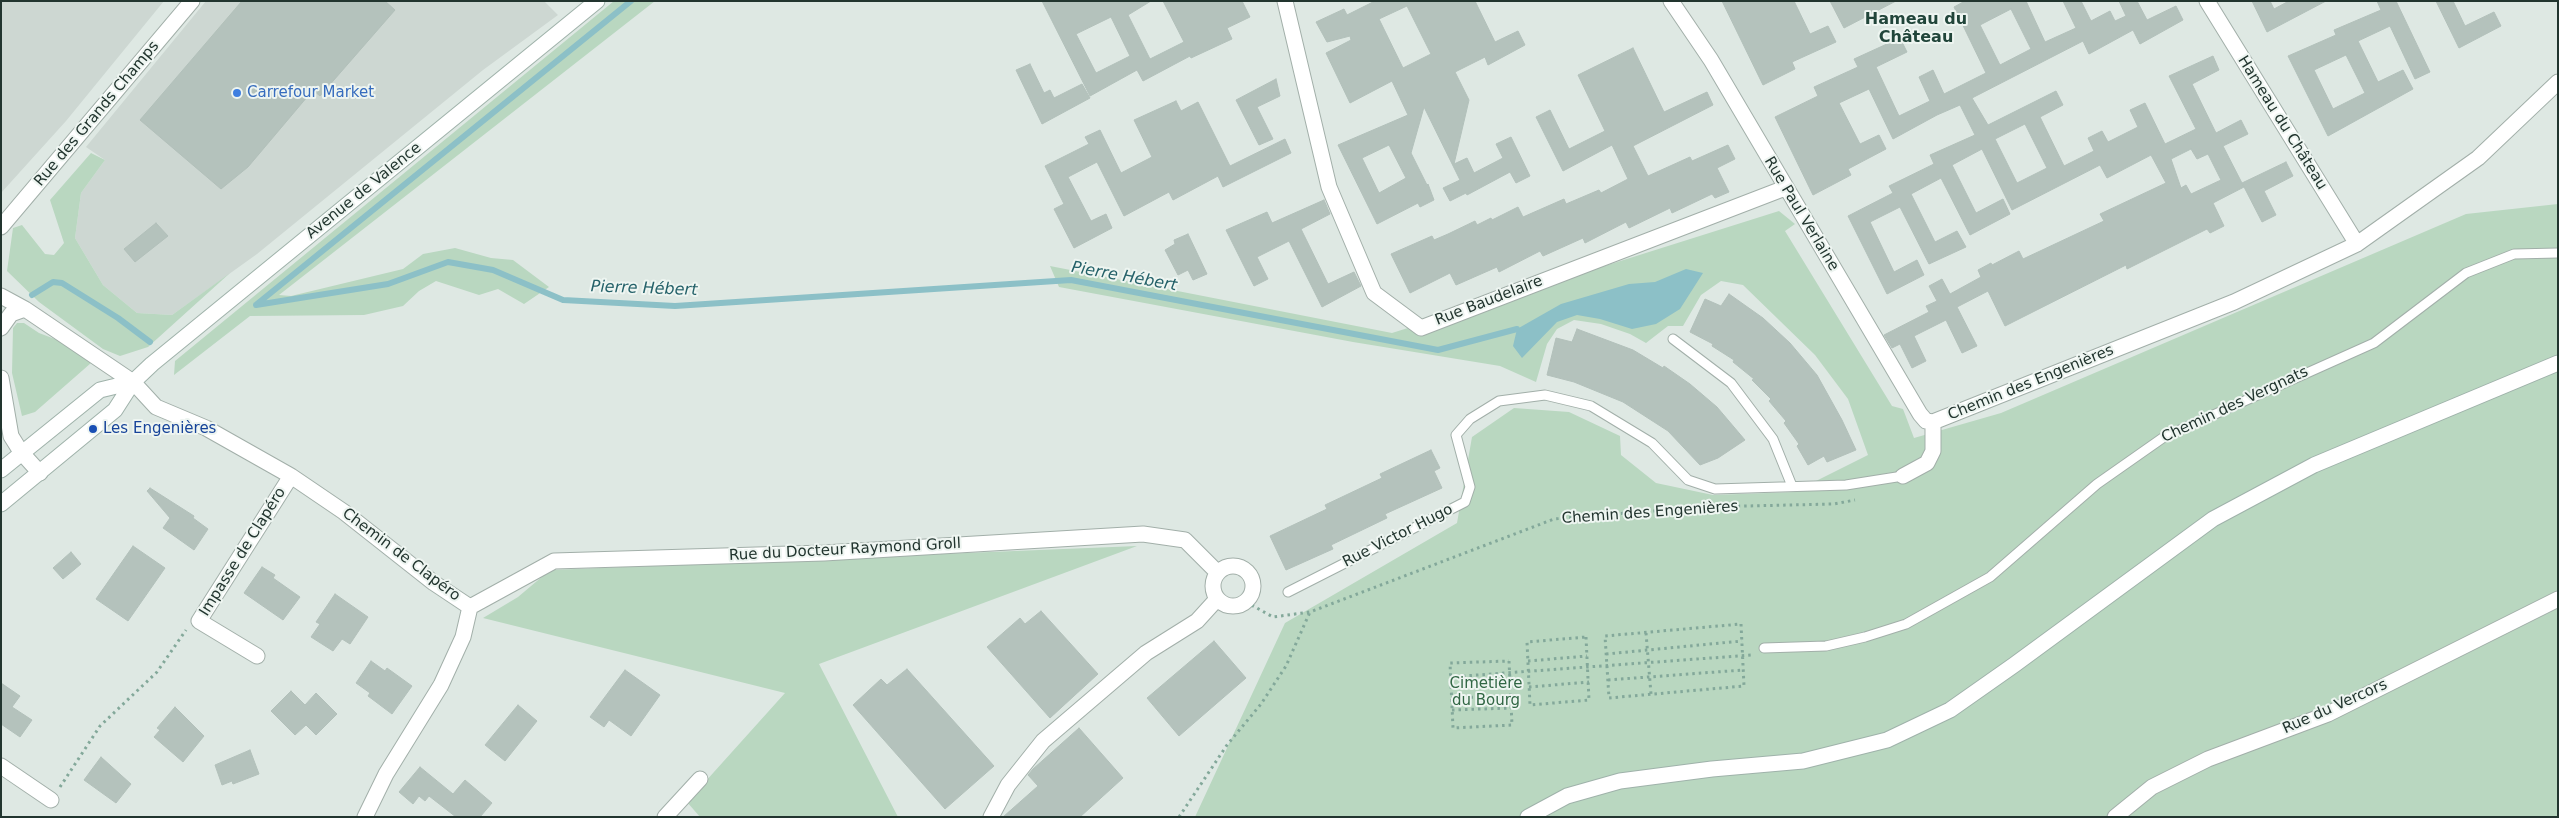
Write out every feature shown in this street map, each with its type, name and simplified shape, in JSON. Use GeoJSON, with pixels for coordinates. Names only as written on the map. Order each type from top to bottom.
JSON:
{"type":"FeatureCollection","features":[{"type":"Feature","properties":{"kind":"street","name":"Rue des Grands Champs"},"geometry":{"type":"LineString","coordinates":[[1,227],[192,1]]}},
{"type":"Feature","properties":{"kind":"street","name":"Avenue de Valence"},"geometry":{"type":"LineString","coordinates":[[1,504],[115,410],[133,382],[597,1]]}},
{"type":"Feature","properties":{"kind":"street","name":"Rue Baudelaire"},"geometry":{"type":"LineString","coordinates":[[1285,1],[1329,187],[1374,293],[1421,328],[1786,188]]}},
{"type":"Feature","properties":{"kind":"street","name":"Rue Paul Verlaine"},"geometry":{"type":"LineString","coordinates":[[1671,1],[1711,60],[1920,414],[1926,421],[1933,422]]}},
{"type":"Feature","properties":{"kind":"street","name":"Hameau du Château"},"geometry":{"type":"LineString","coordinates":[[2207,1],[2357,244]]}},
{"type":"Feature","properties":{"kind":"street","name":"Chemin des Engenières"},"geometry":{"type":"LineString","coordinates":[[1903,476],[1927,463],[1933,451],[1933,422],[2234,302],[2357,244],[2478,158],[2558,82]]}},
{"type":"Feature","properties":{"kind":"street","name":"Chemin de Clapéro"},"geometry":{"type":"LineString","coordinates":[[1,296],[25,309],[133,382],[156,407],[206,428],[291,476],[344,512],[434,584],[470,607],[462,637],[441,685],[386,774],[365,817]]}},
{"type":"Feature","properties":{"kind":"street"},"geometry":{"type":"LineString","coordinates":[[1,328],[12,314],[25,309]]}},
{"type":"Feature","properties":{"kind":"street"},"geometry":{"type":"LineString","coordinates":[[1528,817],[1567,796],[1620,781],[1712,769],[1803,761],[1887,740],[1950,710],[2213,519],[2314,465],[2558,363]]}},
{"type":"Feature","properties":{"kind":"street"},"geometry":{"type":"LineString","coordinates":[[1,378],[5,425],[21,452],[40,473]]}},
{"type":"Feature","properties":{"kind":"street","name":"Avenue de Valence"},"geometry":{"type":"LineString","coordinates":[[1,470],[100,390],[133,382]]}},
{"type":"Feature","properties":{"kind":"street","name":"Impasse de Clapéro"},"geometry":{"type":"LineString","coordinates":[[257,656],[199,621],[291,476]]}},
{"type":"Feature","properties":{"kind":"street","name":"Rue du Docteur Raymond Groll"},"geometry":{"type":"LineString","coordinates":[[470,607],[554,561],[824,553],[1142,534],[1185,540],[1218,573]]}},
{"type":"Feature","properties":{"kind":"street"},"geometry":{"type":"LineString","coordinates":[[1232,566],[1247,572],[1253,587],[1246,602],[1232,607],[1225,606],[1217,599],[1212,588],[1218,573],[1232,566]]}},
{"type":"Feature","properties":{"kind":"street"},"geometry":{"type":"LineString","coordinates":[[991,817],[1008,785],[1043,741],[1146,653],[1197,621],[1217,599]]}},
{"type":"Feature","properties":{"kind":"street","name":"Rue du Vercors"},"geometry":{"type":"LineString","coordinates":[[2115,817],[2152,788],[2208,759],[2328,714],[2558,599]]}},
{"type":"Feature","properties":{"kind":"street"},"geometry":{"type":"LineString","coordinates":[[1,766],[51,800]]}},
{"type":"Feature","properties":{"kind":"street"},"geometry":{"type":"LineString","coordinates":[[665,817],[700,779]]}},
{"type":"Feature","properties":{"kind":"lane","name":"Chemin des Vergnats"},"geometry":{"type":"LineString","coordinates":[[1764,648],[1826,646],[1906,624],[1990,578],[2097,484],[2164,437],[2374,343],[2466,274],[2514,254],[2558,253]]}},
{"type":"Feature","properties":{"kind":"lane"},"geometry":{"type":"LineString","coordinates":[[1673,339],[1731,383],[1773,439],[1792,486]]}},
{"type":"Feature","properties":{"kind":"lane","name":"Rue Victor Hugo"},"geometry":{"type":"LineString","coordinates":[[1288,592],[1464,502],[1470,487],[1456,435],[1470,419],[1499,401],[1544,395],[1591,406],[1652,443],[1688,480],[1715,490],[1846,485],[1903,476]]}},
{"type":"Feature","properties":{"kind":"path","name":"Chemin des Engenières"},"geometry":{"type":"LineString","coordinates":[[1246,602],[1273,617],[1310,612],[1554,519],[1701,507],[1834,504],[1860,499]]}},
{"type":"Feature","properties":{"kind":"path"},"geometry":{"type":"LineString","coordinates":[[1179,817],[1227,744],[1262,704],[1286,666],[1310,612]]}},
{"type":"Feature","properties":{"kind":"path"},"geometry":{"type":"LineString","coordinates":[[51,800],[100,726],[157,672],[184,632],[199,621]]}},
{"type":"Feature","properties":{"kind":"path"},"geometry":{"type":"LineString","coordinates":[[1741,624],[1744,686],[1609,698],[1605,636],[1646,633],[1741,624]]}},
{"type":"Feature","properties":{"kind":"path"},"geometry":{"type":"LineString","coordinates":[[1646,633],[1651,694]]}},
{"type":"Feature","properties":{"kind":"path"},"geometry":{"type":"LineString","coordinates":[[1586,637],[1590,700],[1530,705],[1528,662],[1527,642],[1586,637]]}},
{"type":"Feature","properties":{"kind":"path"},"geometry":{"type":"LineString","coordinates":[[1606,654],[1742,641]]}},
{"type":"Feature","properties":{"kind":"path"},"geometry":{"type":"LineString","coordinates":[[1450,678],[1528,674],[1764,654],[1764,648]]}},
{"type":"Feature","properties":{"kind":"path"},"geometry":{"type":"LineString","coordinates":[[1528,662],[1587,656]]}},
{"type":"Feature","properties":{"kind":"path"},"geometry":{"type":"LineString","coordinates":[[1509,661],[1512,725],[1453,728],[1450,678],[1450,663],[1509,661]]}},
{"type":"Feature","properties":{"kind":"path"},"geometry":{"type":"LineString","coordinates":[[1608,680],[1743,670]]}},
{"type":"Feature","properties":{"kind":"path"},"geometry":{"type":"LineString","coordinates":[[1529,687],[1588,682]]}},
{"type":"Feature","properties":{"kind":"path"},"geometry":{"type":"LineString","coordinates":[[1451,698],[1510,696]]}},
{"type":"Feature","properties":{"kind":"path"},"geometry":{"type":"LineString","coordinates":[[1452,710],[1511,708]]}},
{"type":"Feature","properties":{"kind":"shaded area"},"geometry":{"type":"Polygon","coordinates":[[[1,1],[164,1],[66,121],[1,193],[1,1]]]}},
{"type":"Feature","properties":{"kind":"shaded area"},"geometry":{"type":"Polygon","coordinates":[[[206,1],[544,1],[558,15],[483,70],[257,254],[172,315],[137,313],[103,285],[75,238],[81,193],[105,160],[86,147],[206,1]]]}},
{"type":"Feature","properties":{"kind":"green space"},"geometry":{"type":"Polygon","coordinates":[[[614,1],[655,1],[279,295],[291,296],[403,269],[423,254],[455,248],[491,258],[513,260],[549,287],[524,304],[498,289],[479,295],[436,281],[419,291],[403,306],[364,315],[250,316],[174,375],[175,361],[614,1]]]}},
{"type":"Feature","properties":{"kind":"green space"},"geometry":{"type":"Polygon","coordinates":[[[91,153],[105,160],[81,193],[75,238],[103,285],[137,313],[172,315],[230,273],[148,347],[120,356],[103,349],[39,302],[7,271],[13,228],[22,225],[45,254],[54,255],[64,243],[50,200],[91,153]]]}},
{"type":"Feature","properties":{"kind":"green space","name":"Cimetière du Bourg"},"geometry":{"type":"Polygon","coordinates":[[[2558,204],[2558,817],[1195,817],[1285,623],[1457,523],[1472,437],[1514,408],[1569,412],[1620,436],[1621,455],[1656,483],[1713,495],[1794,492],[1868,455],[1848,399],[1815,355],[1743,285],[1721,281],[1701,295],[1683,326],[1668,326],[1646,343],[1630,334],[1601,324],[1574,320],[1557,329],[1547,344],[1536,382],[1500,366],[1353,342],[1059,287],[1050,266],[1392,333],[1779,211],[1795,224],[1785,231],[1892,406],[1903,409],[1914,438],[2001,413],[2466,214],[2558,204]]]}},
{"type":"Feature","properties":{"kind":"green space"},"geometry":{"type":"Polygon","coordinates":[[[17,323],[24,323],[39,333],[68,344],[91,363],[35,412],[22,416],[12,373],[13,328],[17,323]]]}},
{"type":"Feature","properties":{"kind":"green space"},"geometry":{"type":"Polygon","coordinates":[[[1137,546],[819,664],[898,817],[700,817],[687,802],[785,693],[483,618],[518,597],[550,570],[1137,546]]]}},
{"type":"Feature","properties":{"kind":"water"},"geometry":{"type":"Polygon","coordinates":[[[1686,269],[1703,273],[1680,309],[1656,324],[1632,329],[1600,319],[1577,315],[1557,322],[1522,358],[1513,346],[1517,329],[1561,304],[1629,284],[1655,282],[1686,269]]]}},
{"type":"Feature","properties":{"kind":"building","name":"Carrefour Market"},"geometry":{"type":"Polygon","coordinates":[[[242,1],[385,1],[395,10],[320,96],[313,90],[248,167],[221,189],[140,120],[242,1]]]}},
{"type":"Feature","properties":{"kind":"building"},"geometry":{"type":"Polygon","coordinates":[[[1042,1],[1151,1],[1128,15],[1150,59],[1184,42],[1163,1],[1242,1],[1250,17],[1227,28],[1232,39],[1191,58],[1190,56],[1143,81],[1137,70],[1090,96],[1042,1]],[[1111,17],[1076,34],[1096,73],[1130,56],[1111,17]]]}},
{"type":"Feature","properties":{"kind":"building"},"geometry":{"type":"Polygon","coordinates":[[[1375,1],[1475,1],[1495,42],[1518,31],[1525,45],[1488,65],[1485,57],[1455,72],[1469,100],[1454,164],[1467,158],[1474,173],[1503,158],[1496,144],[1511,137],[1530,176],[1516,183],[1510,172],[1467,195],[1466,193],[1450,201],[1443,188],[1460,180],[1424,107],[1411,153],[1428,184],[1434,200],[1420,207],[1418,203],[1377,224],[1338,145],[1408,115],[1392,81],[1350,103],[1326,53],[1351,40],[1350,36],[1327,42],[1316,22],[1344,9],[1347,15],[1375,1]],[[1407,6],[1379,19],[1403,68],[1431,54],[1407,6]],[[1389,145],[1362,158],[1379,193],[1406,178],[1389,145]]]}},
{"type":"Feature","properties":{"kind":"building"},"geometry":{"type":"Polygon","coordinates":[[[1722,1],[1794,1],[1810,34],[1828,26],[1836,42],[1792,62],[1795,69],[1763,85],[1722,1]]]}},
{"type":"Feature","properties":{"kind":"building"},"geometry":{"type":"Polygon","coordinates":[[[1830,1],[1896,1],[1844,28],[1830,1]]]}},
{"type":"Feature","properties":{"kind":"building"},"geometry":{"type":"Polygon","coordinates":[[[1965,1],[2026,1],[2045,42],[2076,28],[2063,1],[2081,1],[2091,21],[2110,11],[2115,21],[2126,16],[2119,1],[2137,1],[2147,20],[2176,6],[2183,20],[2140,44],[2133,30],[2089,54],[2083,41],[1972,98],[1988,125],[2056,91],[2063,105],[2040,117],[2064,166],[2094,151],[2088,138],[2102,131],[2108,142],[2138,127],[2130,110],[2145,103],[2165,144],[2196,129],[2169,76],[2213,56],[2219,70],[2192,84],[2216,133],[2241,120],[2248,134],[2223,146],[2244,187],[2213,203],[2224,226],[2210,233],[2207,229],[2127,269],[2126,265],[2005,326],[1988,291],[1957,307],[1977,346],[1962,353],[1946,320],[1914,336],[1926,361],[1912,368],[1900,344],[1892,348],[1884,335],[1929,312],[1926,306],[1937,301],[1929,286],[1942,279],[1950,294],[1981,277],[1978,270],[1991,263],[1992,265],[2019,251],[2023,259],[2104,221],[2100,214],[2166,183],[2151,155],[2107,178],[2100,165],[2012,210],[1982,149],[1952,165],[1976,213],[2003,199],[2010,214],[1970,235],[1941,178],[1911,194],[1935,242],[1957,231],[1966,247],[1929,264],[1900,207],[1870,222],[1894,272],[1917,260],[1924,275],[1887,294],[1848,216],[1893,193],[1889,186],[1934,164],[1930,155],[1975,135],[1960,105],[1893,139],[1869,89],[1839,103],[1860,144],[1879,135],[1886,149],[1848,169],[1851,175],[1813,195],[1775,117],[1818,96],[1814,87],[1858,67],[1854,59],[1900,38],[1907,52],[1876,67],[1899,116],[1930,101],[1919,77],[1933,70],[1944,94],[1986,73],[1954,7],[1965,1]],[[2011,9],[1980,25],[2000,65],[2031,49],[2011,9]],[[2025,124],[1995,139],[2017,183],[2047,168],[2025,124]],[[2191,149],[2171,159],[2181,188],[2186,185],[2191,194],[2221,180],[2208,154],[2197,159],[2191,149]]]}},
{"type":"Feature","properties":{"kind":"building"},"geometry":{"type":"Polygon","coordinates":[[[2252,1],[2270,1],[2274,9],[2289,1],[2326,1],[2267,32],[2252,1]]]}},
{"type":"Feature","properties":{"kind":"building"},"geometry":{"type":"Polygon","coordinates":[[[2377,1],[2396,1],[2430,72],[2415,79],[2390,26],[2358,41],[2378,82],[2403,70],[2413,89],[2328,136],[2288,56],[2336,35],[2334,30],[2381,10],[2377,1]],[[2346,55],[2314,70],[2333,109],[2365,93],[2346,55]]]}},
{"type":"Feature","properties":{"kind":"building"},"geometry":{"type":"Polygon","coordinates":[[[2436,1],[2453,1],[2465,26],[2494,12],[2501,26],[2459,48],[2436,1]]]}},
{"type":"Feature","properties":{"kind":"building"},"geometry":{"type":"Polygon","coordinates":[[[1633,48],[1664,112],[1707,92],[1713,105],[1633,146],[1648,176],[1690,157],[1692,161],[1728,145],[1735,159],[1717,168],[1729,192],[1715,198],[1712,194],[1672,213],[1670,208],[1629,228],[1626,222],[1585,243],[1583,238],[1543,256],[1540,251],[1499,272],[1497,267],[1456,285],[1450,273],[1410,293],[1391,254],[1432,236],[1434,240],[1475,221],[1477,225],[1491,218],[1492,220],[1518,207],[1523,217],[1564,199],[1566,204],[1599,190],[1601,193],[1628,179],[1612,145],[1563,171],[1536,117],[1550,110],[1569,149],[1605,131],[1578,75],[1633,48]]]}},
{"type":"Feature","properties":{"kind":"building"},"geometry":{"type":"Polygon","coordinates":[[[1030,64],[1044,93],[1050,90],[1054,98],[1082,84],[1090,98],[1042,124],[1016,70],[1030,64]]]}},
{"type":"Feature","properties":{"kind":"building"},"geometry":{"type":"Polygon","coordinates":[[[1276,79],[1280,96],[1257,107],[1273,139],[1259,145],[1236,100],[1276,79]]]}},
{"type":"Feature","properties":{"kind":"building"},"geometry":{"type":"Polygon","coordinates":[[[1176,101],[1181,111],[1198,102],[1230,166],[1285,139],[1291,153],[1223,187],[1218,176],[1173,200],[1169,192],[1124,216],[1097,162],[1068,177],[1091,221],[1106,214],[1112,228],[1074,248],[1054,209],[1064,204],[1045,166],[1089,144],[1085,137],[1100,130],[1121,173],[1152,157],[1134,120],[1176,101]]]}},
{"type":"Feature","properties":{"kind":"building"},"geometry":{"type":"Polygon","coordinates":[[[2286,162],[2293,176],[2264,191],[2276,215],[2262,222],[2242,183],[2286,162]]]}},
{"type":"Feature","properties":{"kind":"building"},"geometry":{"type":"Polygon","coordinates":[[[1324,200],[1330,214],[1301,229],[1328,284],[1354,272],[1361,286],[1322,307],[1289,241],[1257,257],[1268,279],[1254,286],[1226,230],[1267,212],[1272,223],[1324,200]]]}},
{"type":"Feature","properties":{"kind":"building"},"geometry":{"type":"Polygon","coordinates":[[[156,223],[168,236],[135,262],[124,249],[156,223]]]}},
{"type":"Feature","properties":{"kind":"building"},"geometry":{"type":"Polygon","coordinates":[[[1188,234],[1207,274],[1193,280],[1188,270],[1178,275],[1165,250],[1175,244],[1174,240],[1188,234]]]}},
{"type":"Feature","properties":{"kind":"building"},"geometry":{"type":"Polygon","coordinates":[[[1729,294],[1763,318],[1790,343],[1817,375],[1856,450],[1827,462],[1824,456],[1808,465],[1797,446],[1799,444],[1784,423],[1786,421],[1769,401],[1771,399],[1752,380],[1754,379],[1733,362],[1734,360],[1712,346],[1713,344],[1690,332],[1705,299],[1721,306],[1729,294]]]}},
{"type":"Feature","properties":{"kind":"building"},"geometry":{"type":"Polygon","coordinates":[[[1577,329],[1633,350],[1663,368],[1664,366],[1690,384],[1717,407],[1745,440],[1718,458],[1700,465],[1668,431],[1623,402],[1574,382],[1547,375],[1556,338],[1572,342],[1577,329]]]}},
{"type":"Feature","properties":{"kind":"building"},"geometry":{"type":"Polygon","coordinates":[[[1431,450],[1440,468],[1434,471],[1442,488],[1385,514],[1387,518],[1331,545],[1333,549],[1286,570],[1270,536],[1327,509],[1325,505],[1382,478],[1380,474],[1431,450]]]}},
{"type":"Feature","properties":{"kind":"building"},"geometry":{"type":"Polygon","coordinates":[[[150,488],[194,516],[193,518],[208,529],[194,550],[163,528],[170,518],[147,491],[150,488]]]}},
{"type":"Feature","properties":{"kind":"building"},"geometry":{"type":"Polygon","coordinates":[[[133,546],[165,568],[128,621],[96,599],[133,546]]]}},
{"type":"Feature","properties":{"kind":"building"},"geometry":{"type":"Polygon","coordinates":[[[71,552],[81,564],[63,579],[53,568],[71,552]]]}},
{"type":"Feature","properties":{"kind":"building"},"geometry":{"type":"Polygon","coordinates":[[[262,567],[275,575],[273,578],[300,597],[283,620],[244,593],[262,567]]]}},
{"type":"Feature","properties":{"kind":"building"},"geometry":{"type":"Polygon","coordinates":[[[335,594],[368,617],[350,644],[342,639],[333,651],[311,637],[320,624],[316,622],[335,594]]]}},
{"type":"Feature","properties":{"kind":"building"},"geometry":{"type":"Polygon","coordinates":[[[1041,611],[1098,674],[1050,718],[987,647],[1020,618],[1025,624],[1041,611]]]}},
{"type":"Feature","properties":{"kind":"building"},"geometry":{"type":"Polygon","coordinates":[[[1214,641],[1246,678],[1179,736],[1147,698],[1214,641]]]}},
{"type":"Feature","properties":{"kind":"building"},"geometry":{"type":"Polygon","coordinates":[[[371,661],[385,671],[387,668],[412,686],[392,714],[368,696],[370,693],[356,683],[371,661]]]}},
{"type":"Feature","properties":{"kind":"building"},"geometry":{"type":"Polygon","coordinates":[[[907,669],[994,766],[945,809],[853,705],[881,679],[887,685],[907,669]]]}},
{"type":"Feature","properties":{"kind":"building"},"geometry":{"type":"Polygon","coordinates":[[[625,670],[660,695],[631,736],[609,720],[604,727],[590,717],[625,670]]]}},
{"type":"Feature","properties":{"kind":"building"},"geometry":{"type":"Polygon","coordinates":[[[1,683],[20,696],[12,707],[32,720],[20,737],[1,724],[1,683]]]}},
{"type":"Feature","properties":{"kind":"building"},"geometry":{"type":"Polygon","coordinates":[[[291,691],[305,705],[316,693],[337,714],[316,735],[306,725],[295,735],[271,711],[291,691]]]}},
{"type":"Feature","properties":{"kind":"building"},"geometry":{"type":"Polygon","coordinates":[[[518,705],[537,721],[505,761],[485,745],[518,705]]]}},
{"type":"Feature","properties":{"kind":"building"},"geometry":{"type":"Polygon","coordinates":[[[175,707],[204,736],[183,762],[154,737],[160,730],[157,728],[175,707]]]}},
{"type":"Feature","properties":{"kind":"building"},"geometry":{"type":"Polygon","coordinates":[[[1079,728],[1123,778],[1080,817],[1003,817],[1038,786],[1028,775],[1033,769],[1079,728]]]}},
{"type":"Feature","properties":{"kind":"building"},"geometry":{"type":"Polygon","coordinates":[[[250,750],[259,774],[233,784],[232,781],[222,785],[215,765],[250,750]]]}},
{"type":"Feature","properties":{"kind":"building"},"geometry":{"type":"Polygon","coordinates":[[[101,757],[131,784],[116,803],[84,780],[101,757]]]}},
{"type":"Feature","properties":{"kind":"building"},"geometry":{"type":"Polygon","coordinates":[[[420,767],[453,794],[465,780],[492,803],[480,817],[456,817],[429,796],[425,801],[419,796],[413,804],[399,792],[420,767]]]}},
{"type":"Feature","properties":{"kind":"waterway","name":"Pierre Hébert"},"geometry":{"type":"LineString","coordinates":[[257,304],[631,1]]}},
{"type":"Feature","properties":{"kind":"waterway","name":"Pierre Hébert"},"geometry":{"type":"LineString","coordinates":[[256,305],[388,284],[448,262],[493,270],[563,300],[675,306],[1071,280],[1438,350],[1517,329]]}},
{"type":"Feature","properties":{"kind":"waterway","name":"Pierre Hébert"},"geometry":{"type":"LineString","coordinates":[[32,295],[53,282],[62,283],[118,318],[150,342]]}},
{"type":"Feature","properties":{"kind":"place","name":"Carrefour Market"},"geometry":{"type":"Point","coordinates":[237,93]}},
{"type":"Feature","properties":{"kind":"place","name":"Les Engenières"},"geometry":{"type":"Point","coordinates":[93,429]}},
{"type":"Feature","properties":{"kind":"district","name":"Hameau du Château"},"geometry":{"type":"Point","coordinates":[1916,29]}}]}
